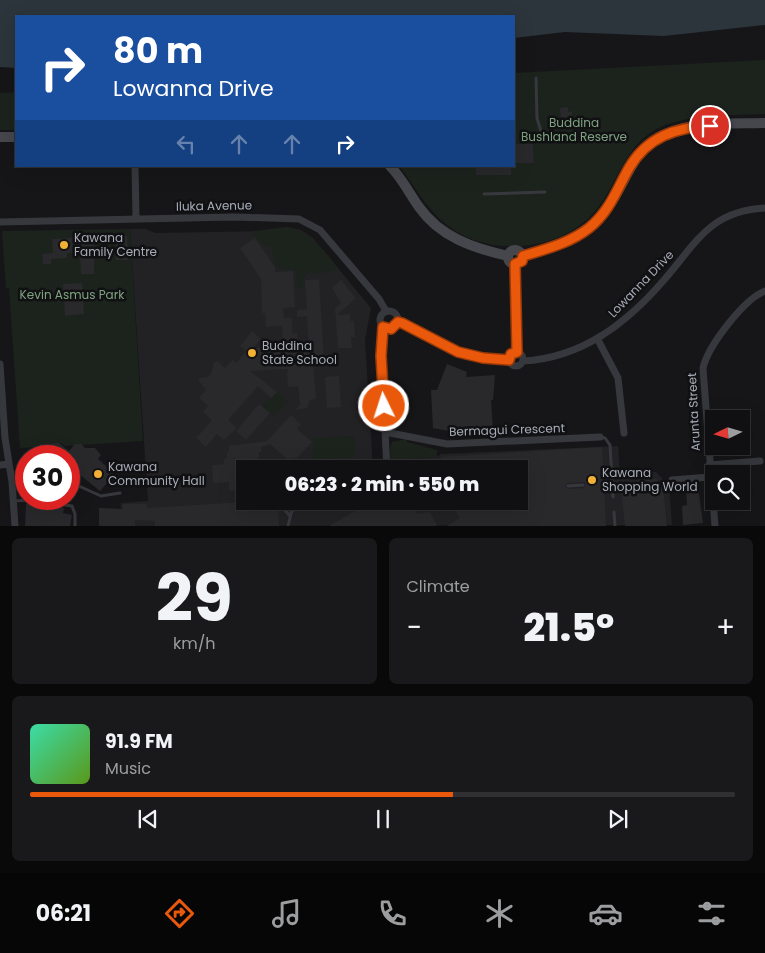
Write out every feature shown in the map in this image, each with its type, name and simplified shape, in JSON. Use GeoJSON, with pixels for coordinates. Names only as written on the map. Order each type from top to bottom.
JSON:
{"type":"FeatureCollection","features":[{"type":"Feature","properties":{"kind":"street"},"geometry":{"type":"LineString","coordinates":[[523,256],[569,240],[590,227],[615,197],[637,156],[658,138],[691,126],[765,123]]}},
{"type":"Feature","properties":{"kind":"street"},"geometry":{"type":"LineString","coordinates":[[0,137],[15,137]]}},
{"type":"Feature","properties":{"kind":"street"},"geometry":{"type":"LineString","coordinates":[[135,167],[136,218]]}},
{"type":"Feature","properties":{"kind":"street"},"geometry":{"type":"LineString","coordinates":[[391,167],[420,209],[442,231],[472,247],[508,256]]}},
{"type":"Feature","properties":{"kind":"street","name":"Lowanna Drive"},"geometry":{"type":"LineString","coordinates":[[523,361],[556,356],[598,340],[658,287],[706,228],[727,215],[741,210],[765,208]]}},
{"type":"Feature","properties":{"kind":"street","name":"Iluka Avenue"},"geometry":{"type":"LineString","coordinates":[[0,222],[136,218],[267,217],[299,219],[320,230],[379,299],[386,311]]}},
{"type":"Feature","properties":{"kind":"street"},"geometry":{"type":"LineString","coordinates":[[515,249],[523,256],[522,261],[515,264],[510,263],[508,256],[510,251],[515,249]]}},
{"type":"Feature","properties":{"kind":"street"},"geometry":{"type":"LineString","coordinates":[[515,264],[517,352]]}},
{"type":"Feature","properties":{"kind":"street","name":"Arunta Street"},"geometry":{"type":"LineString","coordinates":[[709,465],[702,378],[705,359],[753,296],[765,291]]}},
{"type":"Feature","properties":{"kind":"street"},"geometry":{"type":"LineString","coordinates":[[387,460],[381,356],[383,327],[380,318],[386,311],[394,312],[398,322],[458,352],[483,358],[509,360],[516,366],[523,361],[522,355],[517,352]]}},
{"type":"Feature","properties":{"kind":"street"},"geometry":{"type":"LineString","coordinates":[[383,327],[391,329],[398,322]]}},
{"type":"Feature","properties":{"kind":"street"},"geometry":{"type":"LineString","coordinates":[[598,340],[618,378],[624,433]]}},
{"type":"Feature","properties":{"kind":"street"},"geometry":{"type":"LineString","coordinates":[[509,360],[511,354],[517,352]]}},
{"type":"Feature","properties":{"kind":"street"},"geometry":{"type":"LineString","coordinates":[[0,364],[5,438],[12,482],[15,526]]}},
{"type":"Feature","properties":{"kind":"street","name":"Bermagui Crescent"},"geometry":{"type":"LineString","coordinates":[[386,432],[456,445],[600,437]]}},
{"type":"Feature","properties":{"kind":"street"},"geometry":{"type":"LineString","coordinates":[[709,465],[760,461]]}},
{"type":"Feature","properties":{"kind":"street"},"geometry":{"type":"LineString","coordinates":[[0,465],[9,464]]}},
{"type":"Feature","properties":{"kind":"street"},"geometry":{"type":"LineString","coordinates":[[672,480],[705,477]]}},
{"type":"Feature","properties":{"kind":"street","name":"Arunta Street"},"geometry":{"type":"LineString","coordinates":[[713,510],[715,526]]}},
{"type":"Feature","properties":{"kind":"lane"},"geometry":{"type":"LineString","coordinates":[[536,78],[537,118],[542,135]]}},
{"type":"Feature","properties":{"kind":"lane"},"geometry":{"type":"LineString","coordinates":[[484,194],[544,192]]}},
{"type":"Feature","properties":{"kind":"lane"},"geometry":{"type":"LineString","coordinates":[[600,437],[604,438],[610,445],[612,497]]}},
{"type":"Feature","properties":{"kind":"lane"},"geometry":{"type":"LineString","coordinates":[[604,483],[612,483]]}},
{"type":"Feature","properties":{"kind":"lane"},"geometry":{"type":"LineString","coordinates":[[568,486],[583,485]]}},
{"type":"Feature","properties":{"kind":"lane"},"geometry":{"type":"LineString","coordinates":[[80,487],[101,496],[120,493]]}},
{"type":"Feature","properties":{"kind":"lane"},"geometry":{"type":"LineString","coordinates":[[13,501],[30,500],[72,506],[75,514],[75,526]]}},
{"type":"Feature","properties":{"kind":"lane"},"geometry":{"type":"LineString","coordinates":[[285,510],[289,515]]}},
{"type":"Feature","properties":{"kind":"lane"},"geometry":{"type":"LineString","coordinates":[[288,526],[289,515],[292,510]]}},
{"type":"Feature","properties":{"kind":"lane"},"geometry":{"type":"LineString","coordinates":[[614,512],[615,526]]}},
{"type":"Feature","properties":{"kind":"shaded area"},"geometry":{"type":"Polygon","coordinates":[[[0,0],[765,0],[765,25],[664,36],[565,32],[515,38],[515,15],[15,15],[15,68],[0,67],[0,0]]]}},
{"type":"Feature","properties":{"kind":"shaded area","name":"Buddina State School"},"geometry":{"type":"Polygon","coordinates":[[[287,227],[301,230],[313,238],[371,308],[365,340],[372,460],[236,460],[236,510],[528,510],[528,460],[398,460],[437,457],[441,454],[618,446],[620,474],[656,472],[669,486],[672,525],[121,526],[121,503],[148,501],[130,229],[146,229],[155,233],[263,231],[287,227]]]}},
{"type":"Feature","properties":{"kind":"green space","name":"Buddina Bushland Reserve"},"geometry":{"type":"Polygon","coordinates":[[[765,60],[765,114],[690,119],[662,127],[650,133],[633,150],[603,201],[581,225],[562,236],[542,243],[499,246],[477,241],[458,233],[441,220],[424,201],[400,167],[515,167],[515,73],[765,60]]]}},
{"type":"Feature","properties":{"kind":"green space"},"geometry":{"type":"Polygon","coordinates":[[[15,92],[15,130],[0,130],[0,93],[15,92]]]}},
{"type":"Feature","properties":{"kind":"green space"},"geometry":{"type":"Polygon","coordinates":[[[287,227],[296,229],[310,237],[339,269],[319,274],[310,271],[304,278],[303,287],[300,289],[296,286],[295,279],[298,274],[295,270],[278,268],[275,263],[272,247],[265,247],[252,234],[253,231],[287,227]]]}},
{"type":"Feature","properties":{"kind":"green space","name":"Kevin Asmus Park"},"geometry":{"type":"Polygon","coordinates":[[[130,229],[143,441],[80,445],[64,445],[61,443],[20,445],[9,288],[6,288],[2,231],[130,229]]]}},
{"type":"Feature","properties":{"kind":"green space"},"geometry":{"type":"Polygon","coordinates":[[[277,392],[288,402],[273,416],[262,406],[277,392]]]}},
{"type":"Feature","properties":{"kind":"green space"},"geometry":{"type":"Polygon","coordinates":[[[354,436],[355,457],[314,460],[313,438],[354,436]]]}},
{"type":"Feature","properties":{"kind":"green space"},"geometry":{"type":"Polygon","coordinates":[[[407,439],[407,442],[437,450],[437,457],[391,460],[392,442],[407,439]]]}},
{"type":"Feature","properties":{"kind":"building"},"geometry":{"type":"Polygon","coordinates":[[[568,107],[568,112],[572,111],[572,117],[561,118],[560,108],[568,107]]]}},
{"type":"Feature","properties":{"kind":"building"},"geometry":{"type":"Polygon","coordinates":[[[515,144],[533,144],[534,163],[515,163],[515,144]]]}},
{"type":"Feature","properties":{"kind":"building"},"geometry":{"type":"Polygon","coordinates":[[[511,167],[511,175],[476,175],[476,168],[511,167]]]}},
{"type":"Feature","properties":{"kind":"building"},"geometry":{"type":"Polygon","coordinates":[[[116,236],[127,236],[128,260],[116,260],[116,236]]]}},
{"type":"Feature","properties":{"kind":"building"},"geometry":{"type":"Polygon","coordinates":[[[94,237],[94,274],[81,274],[80,252],[67,253],[67,258],[51,259],[51,264],[43,264],[42,254],[53,253],[52,239],[94,237]]]}},
{"type":"Feature","properties":{"kind":"building"},"geometry":{"type":"Polygon","coordinates":[[[255,238],[275,267],[275,272],[293,271],[295,307],[283,308],[284,318],[292,318],[292,334],[297,333],[299,351],[309,350],[307,316],[297,317],[297,310],[307,309],[305,280],[319,279],[324,362],[313,363],[316,399],[310,400],[307,408],[295,410],[300,405],[298,386],[288,387],[287,372],[289,369],[250,371],[277,392],[271,398],[258,386],[228,420],[237,428],[224,440],[217,434],[206,447],[196,438],[212,420],[203,412],[208,406],[199,398],[206,390],[198,380],[208,377],[212,372],[214,362],[218,361],[225,368],[233,360],[236,363],[246,351],[240,346],[252,331],[261,339],[253,348],[283,346],[282,326],[266,327],[265,313],[262,313],[261,279],[240,248],[255,238]]]}},
{"type":"Feature","properties":{"kind":"building"},"geometry":{"type":"Polygon","coordinates":[[[341,280],[356,298],[337,315],[350,314],[350,321],[354,321],[355,337],[351,337],[352,348],[338,348],[335,308],[341,303],[332,288],[341,280]]]}},
{"type":"Feature","properties":{"kind":"building"},"geometry":{"type":"Polygon","coordinates":[[[82,283],[84,314],[65,316],[63,284],[82,283]]]}},
{"type":"Feature","properties":{"kind":"building"},"geometry":{"type":"Polygon","coordinates":[[[447,364],[467,372],[466,377],[495,375],[493,400],[491,400],[493,430],[455,432],[433,428],[431,390],[437,390],[447,364]]]}},
{"type":"Feature","properties":{"kind":"building"},"geometry":{"type":"Polygon","coordinates":[[[339,376],[341,407],[327,408],[325,377],[339,376]]]}},
{"type":"Feature","properties":{"kind":"building"},"geometry":{"type":"Polygon","coordinates":[[[259,404],[270,413],[246,440],[236,431],[259,404]]]}},
{"type":"Feature","properties":{"kind":"building"},"geometry":{"type":"Polygon","coordinates":[[[291,415],[301,424],[297,429],[312,442],[296,459],[288,460],[270,444],[261,447],[262,452],[259,452],[259,460],[236,460],[236,491],[229,491],[229,482],[213,483],[212,465],[224,464],[224,459],[227,459],[227,452],[229,452],[229,446],[267,441],[291,415]]]}},
{"type":"Feature","properties":{"kind":"building","name":"Kawana Community Hall"},"geometry":{"type":"Polygon","coordinates":[[[59,443],[62,445],[39,445],[59,443]]]}},
{"type":"Feature","properties":{"kind":"building","name":"Kawana Community Hall"},"geometry":{"type":"Polygon","coordinates":[[[75,444],[81,444],[85,448],[95,448],[101,455],[98,459],[115,474],[100,491],[80,475],[80,445],[75,444]]]}},
{"type":"Feature","properties":{"kind":"building"},"geometry":{"type":"Polygon","coordinates":[[[602,447],[604,480],[601,483],[604,486],[606,526],[447,526],[460,518],[455,510],[528,510],[528,460],[441,460],[441,457],[602,447]],[[583,482],[567,483],[565,487],[568,489],[584,488],[586,484],[583,482]]]}},
{"type":"Feature","properties":{"kind":"building"},"geometry":{"type":"Polygon","coordinates":[[[657,479],[658,488],[663,487],[667,526],[625,526],[621,487],[626,486],[625,482],[657,479]]]}},
{"type":"Feature","properties":{"kind":"building"},"geometry":{"type":"Polygon","coordinates":[[[698,487],[703,523],[683,525],[682,506],[687,505],[686,488],[698,487]]]}},
{"type":"Feature","properties":{"kind":"building"},"geometry":{"type":"Polygon","coordinates":[[[236,502],[236,510],[278,510],[279,526],[155,526],[155,521],[135,520],[135,526],[99,526],[99,508],[123,509],[123,504],[146,504],[148,508],[236,502]]]}},
{"type":"Feature","properties":{"kind":"building"},"geometry":{"type":"Polygon","coordinates":[[[26,510],[64,510],[63,513],[72,515],[70,526],[25,526],[26,510]]]}},
{"type":"Feature","properties":{"kind":"building"},"geometry":{"type":"Polygon","coordinates":[[[357,510],[415,510],[417,514],[430,512],[437,526],[329,526],[357,510]]]}},
{"type":"Feature","properties":{"kind":"place","name":"Kawana Family Centre"},"geometry":{"type":"Point","coordinates":[64,245]}},
{"type":"Feature","properties":{"kind":"place","name":"Buddina State School"},"geometry":{"type":"Point","coordinates":[252,353]}},
{"type":"Feature","properties":{"kind":"place","name":"Kawana Community Hall"},"geometry":{"type":"Point","coordinates":[98,474]}},
{"type":"Feature","properties":{"kind":"place","name":"Kawana Shopping World"},"geometry":{"type":"Point","coordinates":[592,480]}},
{"type":"Feature","properties":{"kind":"route"},"geometry":{"type":"LineString","coordinates":[[384,406],[381,356],[383,327],[391,329],[398,322],[402,323],[442,346],[458,352],[483,358],[509,360],[512,352],[517,352],[515,264],[520,263],[523,256],[569,240],[590,227],[615,197],[629,168],[648,145],[667,133],[680,129],[691,126],[710,126]]}}]}
